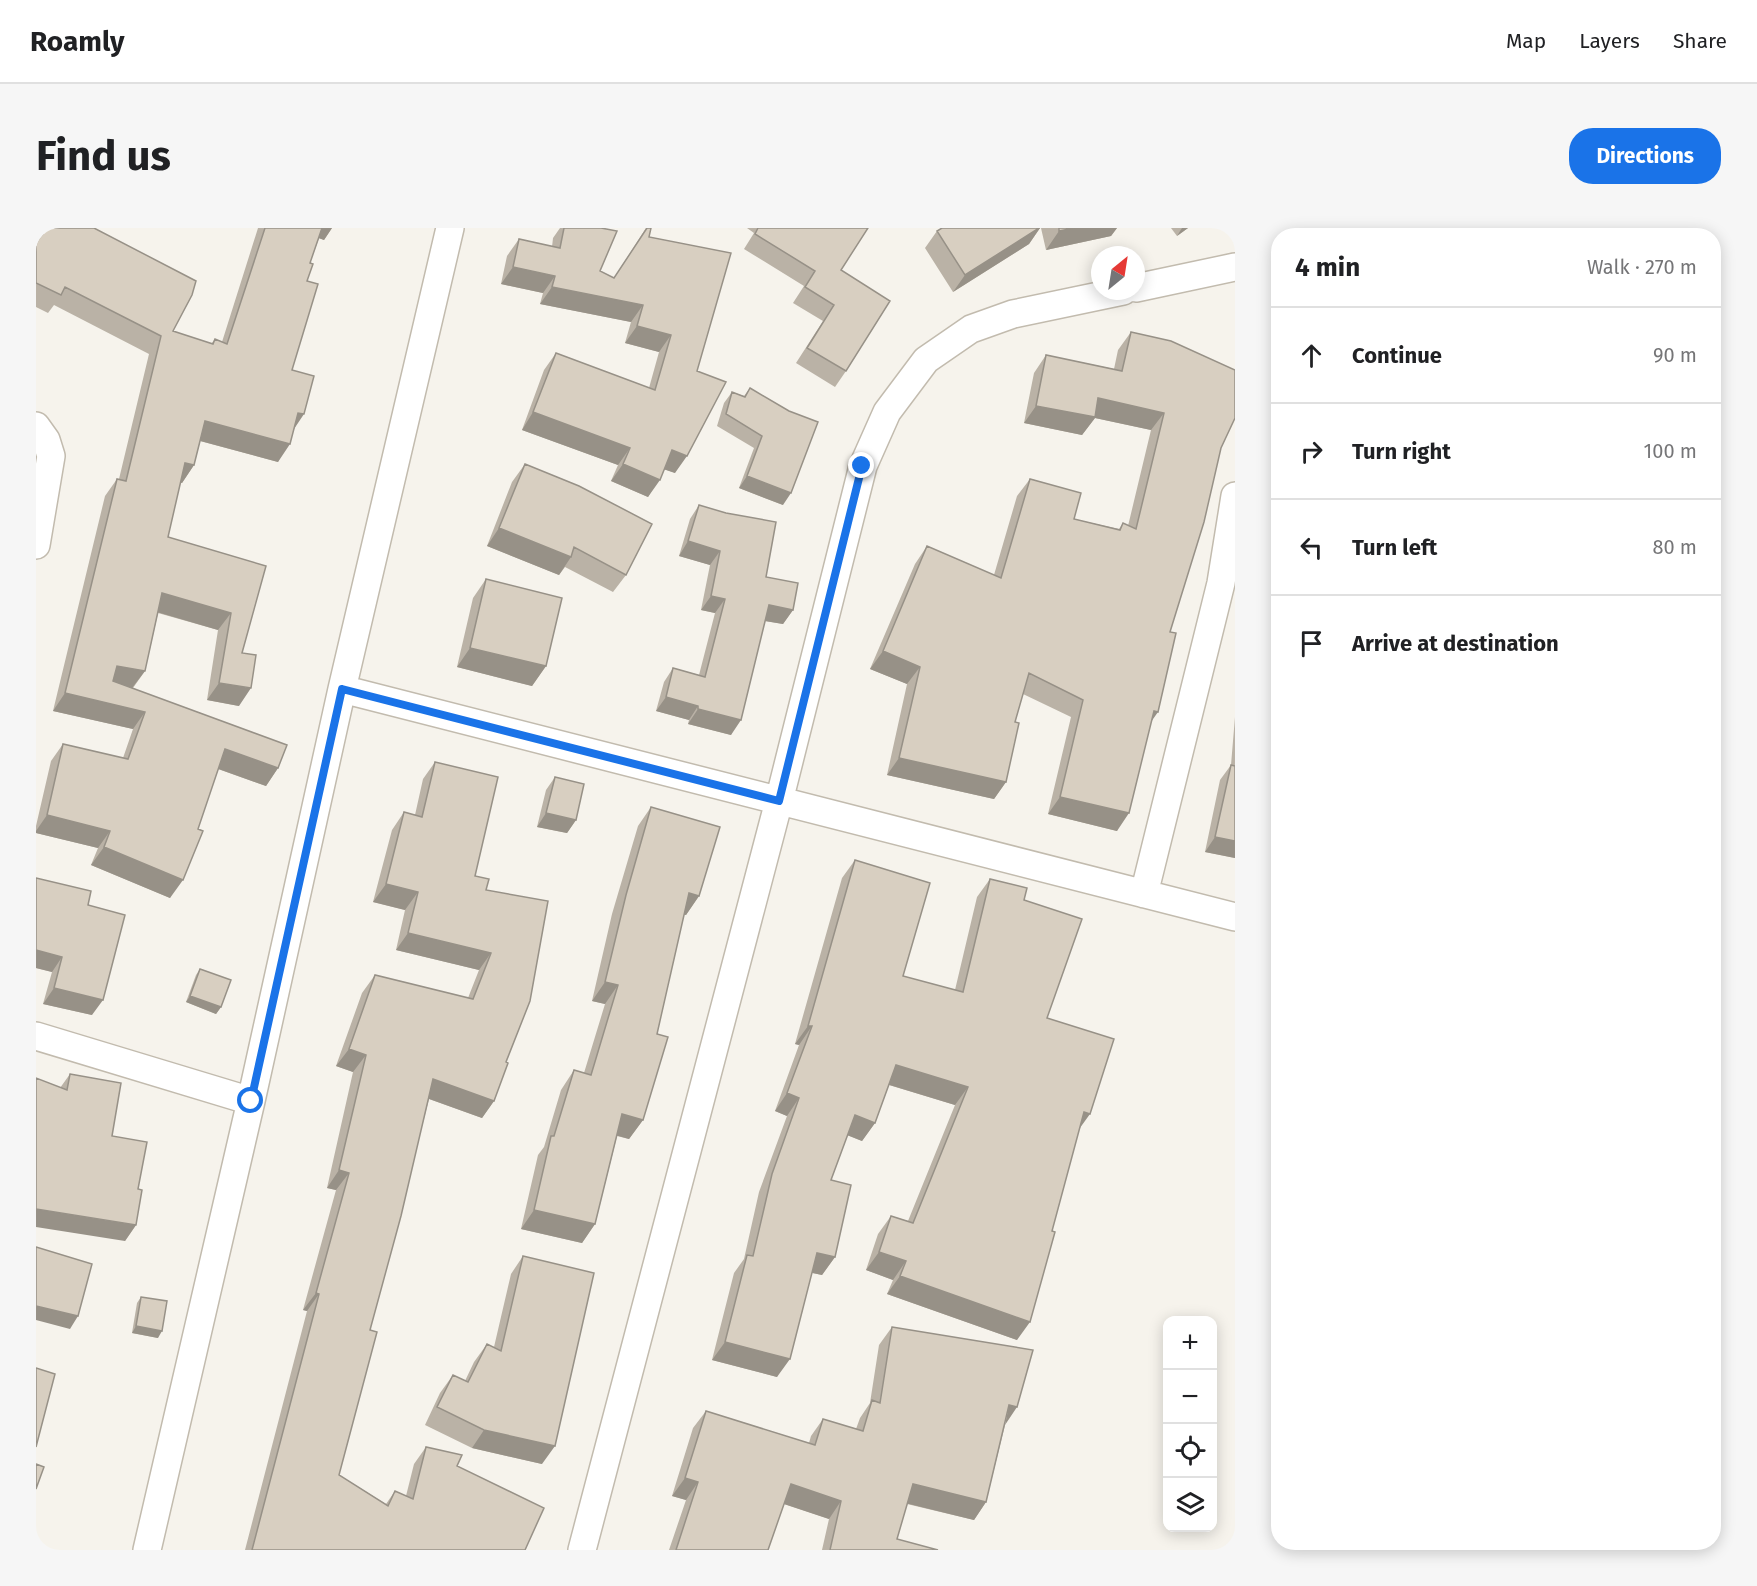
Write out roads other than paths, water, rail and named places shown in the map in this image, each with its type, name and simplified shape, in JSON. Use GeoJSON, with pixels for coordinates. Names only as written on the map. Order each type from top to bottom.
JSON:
{"type":"FeatureCollection","features":[{"type":"Feature","properties":{"kind":"street"},"geometry":{"type":"LineString","coordinates":[[147,1550],[251,1101],[342,689],[450,228]]}},
{"type":"Feature","properties":{"kind":"street"},"geometry":{"type":"LineString","coordinates":[[1145,286],[1235,267]]}},
{"type":"Feature","properties":{"kind":"street"},"geometry":{"type":"LineString","coordinates":[[582,1550],[779,801],[862,466],[887,412],[926,360],[971,329],[1013,314],[1091,298]]}},
{"type":"Feature","properties":{"kind":"street"},"geometry":{"type":"LineString","coordinates":[[36,426],[46,440],[51,456],[36,544]]}},
{"type":"Feature","properties":{"kind":"street"},"geometry":{"type":"LineString","coordinates":[[1144,894],[1221,583],[1235,496]]}},
{"type":"Feature","properties":{"kind":"street"},"geometry":{"type":"LineString","coordinates":[[342,689],[1235,917]]}},
{"type":"Feature","properties":{"kind":"street"},"geometry":{"type":"LineString","coordinates":[[36,1036],[251,1101]]}}]}
